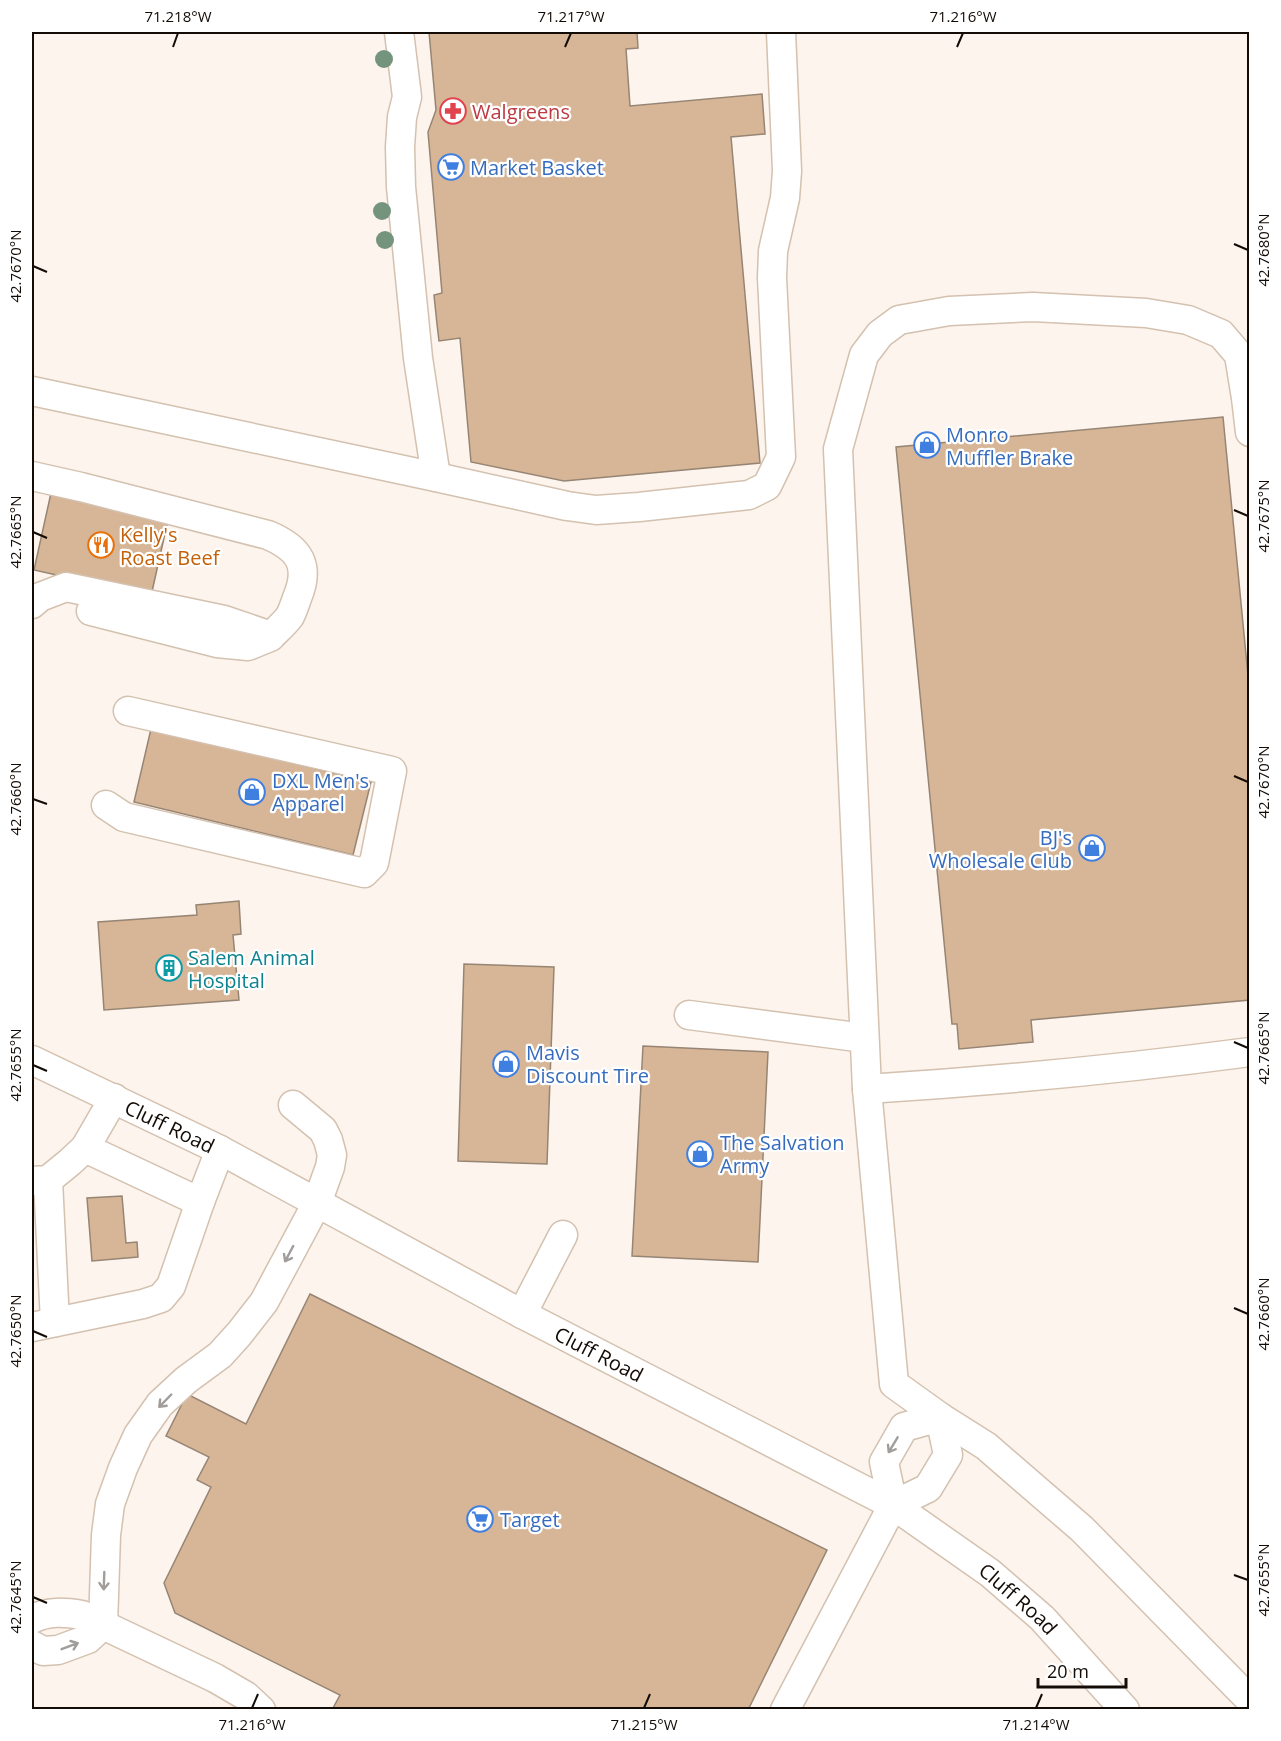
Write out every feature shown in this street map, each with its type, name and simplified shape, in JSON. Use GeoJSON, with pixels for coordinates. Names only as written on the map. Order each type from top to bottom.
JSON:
{"type":"FeatureCollection","features":[{"type":"Feature","properties":{"kind":"street"},"geometry":{"type":"LineString","coordinates":[[399,32],[407,97],[402,117],[400,147],[401,187],[418,358],[436,477]]}},
{"type":"Feature","properties":{"kind":"street"},"geometry":{"type":"LineString","coordinates":[[32,392],[567,506],[596,510],[749,495],[767,486],[781,457],[771,278],[787,171],[781,32]]}},
{"type":"Feature","properties":{"kind":"street"},"geometry":{"type":"LineString","coordinates":[[1250,432],[1239,355],[1221,334],[1188,320],[1146,313],[1033,307],[950,311],[899,320],[880,334],[864,355],[838,449],[867,1089],[894,1384],[986,1446],[1082,1529],[1250,1700]]}},
{"type":"Feature","properties":{"kind":"street"},"geometry":{"type":"LineString","coordinates":[[32,476],[268,535],[283,542],[295,553],[304,568],[301,590],[290,616],[271,636],[248,646],[217,643],[36,600]]}},
{"type":"Feature","properties":{"kind":"street"},"geometry":{"type":"LineString","coordinates":[[106,805],[124,817],[364,873],[374,863],[392,771],[128,711]]}},
{"type":"Feature","properties":{"kind":"street"},"geometry":{"type":"LineString","coordinates":[[689,1015],[864,1038]]}},
{"type":"Feature","properties":{"kind":"street"},"geometry":{"type":"LineString","coordinates":[[867,1089],[962,1083],[1250,1052]]}},
{"type":"Feature","properties":{"kind":"street","name":"Cluff Road"},"geometry":{"type":"LineString","coordinates":[[32,1060],[220,1150],[522,1314],[893,1505],[990,1573],[1042,1618],[1125,1710]]}},
{"type":"Feature","properties":{"kind":"street"},"geometry":{"type":"LineString","coordinates":[[114,1098],[85,1148],[70,1162],[40,1180],[43,1324],[143,1304],[161,1298],[171,1286],[220,1150]]}},
{"type":"Feature","properties":{"kind":"street"},"geometry":{"type":"LineString","coordinates":[[32,1645],[44,1651],[58,1650],[88,1639],[103,1624],[106,1535],[110,1504],[138,1435],[160,1404],[186,1380],[220,1355],[246,1326],[264,1302],[317,1203],[332,1155],[328,1140],[322,1130],[293,1105]]}},
{"type":"Feature","properties":{"kind":"street"},"geometry":{"type":"LineString","coordinates":[[85,1148],[200,1202]]}},
{"type":"Feature","properties":{"kind":"street"},"geometry":{"type":"LineString","coordinates":[[522,1314],[563,1235]]}},
{"type":"Feature","properties":{"kind":"street"},"geometry":{"type":"LineString","coordinates":[[785,1710],[893,1505],[928,1488],[948,1455],[940,1417]]}},
{"type":"Feature","properties":{"kind":"street"},"geometry":{"type":"LineString","coordinates":[[893,1505],[884,1461],[904,1427],[940,1417]]}},
{"type":"Feature","properties":{"kind":"street"},"geometry":{"type":"LineString","coordinates":[[32,1619],[40,1615],[63,1612],[82,1615],[215,1678],[246,1696],[261,1710]]}},
{"type":"Feature","properties":{"kind":"building"},"geometry":{"type":"Polygon","coordinates":[[[429,32],[637,32],[638,48],[626,49],[630,106],[762,94],[765,134],[731,137],[760,463],[564,481],[471,462],[460,338],[439,341],[434,295],[442,293],[428,132],[436,110],[429,32]]]}},
{"type":"Feature","properties":{"kind":"building","name":"BJ's Wholesale Club"},"geometry":{"type":"Polygon","coordinates":[[[1223,417],[1250,696],[1250,1000],[1031,1020],[1033,1042],[959,1049],[957,1024],[952,1024],[896,447],[1223,417]]]}},
{"type":"Feature","properties":{"kind":"building","name":"Kelly's Roast Beef"},"geometry":{"type":"Polygon","coordinates":[[[51,493],[168,520],[151,596],[34,570],[51,493]]]}},
{"type":"Feature","properties":{"kind":"building","name":"DXL Men's Apparel"},"geometry":{"type":"Polygon","coordinates":[[[151,729],[371,782],[353,855],[134,802],[151,729]]]}},
{"type":"Feature","properties":{"kind":"building","name":"Salem Animal Hospital"},"geometry":{"type":"Polygon","coordinates":[[[239,901],[241,934],[233,935],[239,1000],[104,1010],[98,922],[197,915],[196,905],[239,901]]]}},
{"type":"Feature","properties":{"kind":"building","name":"Mavis Discount Tire"},"geometry":{"type":"Polygon","coordinates":[[[464,964],[554,967],[547,1164],[458,1161],[464,964]]]}},
{"type":"Feature","properties":{"kind":"building","name":"The Salvation Army"},"geometry":{"type":"Polygon","coordinates":[[[643,1046],[768,1052],[758,1262],[632,1256],[643,1046]]]}},
{"type":"Feature","properties":{"kind":"building"},"geometry":{"type":"Polygon","coordinates":[[[122,1196],[126,1243],[137,1242],[138,1257],[92,1261],[87,1198],[122,1196]]]}},
{"type":"Feature","properties":{"kind":"building","name":"Target"},"geometry":{"type":"Polygon","coordinates":[[[310,1294],[827,1550],[748,1710],[332,1710],[340,1695],[175,1613],[164,1583],[211,1487],[197,1480],[209,1457],[166,1436],[187,1394],[246,1424],[310,1294]]]}},
{"type":"Feature","properties":{"kind":"place","name":"Walgreens"},"geometry":{"type":"Point","coordinates":[453,111]}},
{"type":"Feature","properties":{"kind":"place","name":"Market Basket"},"geometry":{"type":"Point","coordinates":[451,167]}},
{"type":"Feature","properties":{"kind":"place","name":"Monro Muffler Brake"},"geometry":{"type":"Point","coordinates":[927,445]}},
{"type":"Feature","properties":{"kind":"place","name":"Kelly's Roast Beef"},"geometry":{"type":"Point","coordinates":[101,545]}},
{"type":"Feature","properties":{"kind":"place","name":"DXL Men's Apparel"},"geometry":{"type":"Point","coordinates":[252,792]}},
{"type":"Feature","properties":{"kind":"place","name":"BJ's Wholesale Club"},"geometry":{"type":"Point","coordinates":[1092,848]}},
{"type":"Feature","properties":{"kind":"place","name":"Salem Animal Hospital"},"geometry":{"type":"Point","coordinates":[169,968]}},
{"type":"Feature","properties":{"kind":"place","name":"Mavis Discount Tire"},"geometry":{"type":"Point","coordinates":[506,1064]}},
{"type":"Feature","properties":{"kind":"place","name":"The Salvation Army"},"geometry":{"type":"Point","coordinates":[700,1154]}},
{"type":"Feature","properties":{"kind":"place","name":"Target"},"geometry":{"type":"Point","coordinates":[480,1519]}}]}
